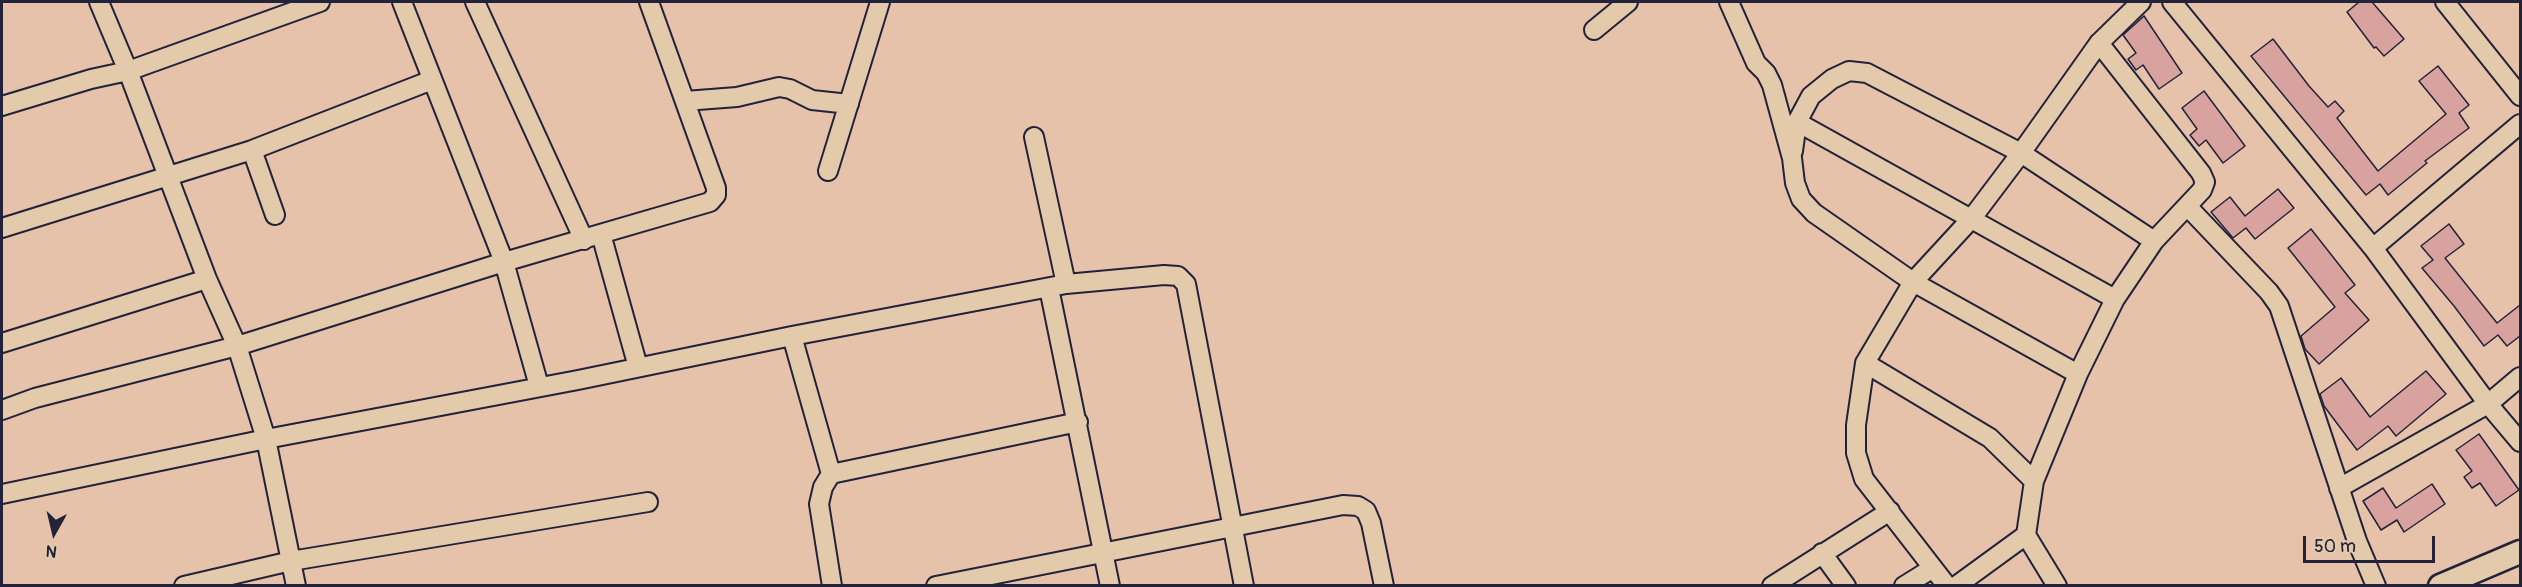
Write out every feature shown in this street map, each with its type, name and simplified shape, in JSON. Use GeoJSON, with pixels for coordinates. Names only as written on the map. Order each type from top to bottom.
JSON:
{"type":"FeatureCollection","features":[{"type":"Feature","properties":{"kind":"street"},"geometry":{"type":"LineString","coordinates":[[99,2],[128,71],[207,279],[237,346],[266,439],[296,585]]}},
{"type":"Feature","properties":{"kind":"street"},"geometry":{"type":"LineString","coordinates":[[2,106],[91,79],[128,71],[320,2]]}},
{"type":"Feature","properties":{"kind":"street"},"geometry":{"type":"LineString","coordinates":[[402,2],[504,262],[539,387]]}},
{"type":"Feature","properties":{"kind":"street"},"geometry":{"type":"LineString","coordinates":[[475,2],[584,240]]}},
{"type":"Feature","properties":{"kind":"street"},"geometry":{"type":"LineString","coordinates":[[2,410],[35,398],[237,346],[504,262],[710,202],[716,195],[716,188],[649,2]]}},
{"type":"Feature","properties":{"kind":"street"},"geometry":{"type":"LineString","coordinates":[[828,171],[880,2]]}},
{"type":"Feature","properties":{"kind":"street"},"geometry":{"type":"LineString","coordinates":[[1594,30],[1628,2]]}},
{"type":"Feature","properties":{"kind":"street"},"geometry":{"type":"LineString","coordinates":[[1729,2],[1756,63],[1766,73],[1772,85],[1792,158],[1795,183],[1801,198],[1814,213],[1913,282],[2078,374]]}},
{"type":"Feature","properties":{"kind":"street"},"geometry":{"type":"LineString","coordinates":[[1947,585],[1864,479],[1856,453],[1856,425],[1865,363],[1913,282],[1972,218],[2099,43],[2141,2]]}},
{"type":"Feature","properties":{"kind":"street"},"geometry":{"type":"LineString","coordinates":[[2172,2],[2373,248],[2488,404],[2520,442]]}},
{"type":"Feature","properties":{"kind":"street"},"geometry":{"type":"LineString","coordinates":[[2445,2],[2520,96]]}},
{"type":"Feature","properties":{"kind":"street"},"geometry":{"type":"LineString","coordinates":[[2057,585],[2026,535],[2034,481],[2078,374],[2115,299],[2154,241],[2202,190],[2205,182],[2201,173],[2099,43]]}},
{"type":"Feature","properties":{"kind":"street"},"geometry":{"type":"LineString","coordinates":[[1792,158],[1797,122],[1811,96],[1832,79],[1849,71],[1867,73],[2021,153],[2154,241]]}},
{"type":"Feature","properties":{"kind":"street"},"geometry":{"type":"LineString","coordinates":[[2,228],[252,150],[432,80]]}},
{"type":"Feature","properties":{"kind":"street"},"geometry":{"type":"LineString","coordinates":[[685,101],[736,97],[779,87],[790,89],[812,100],[849,104]]}},
{"type":"Feature","properties":{"kind":"street"},"geometry":{"type":"LineString","coordinates":[[1797,122],[2115,299]]}},
{"type":"Feature","properties":{"kind":"street"},"geometry":{"type":"LineString","coordinates":[[2373,248],[2520,124]]}},
{"type":"Feature","properties":{"kind":"street"},"geometry":{"type":"LineString","coordinates":[[1034,137],[1078,422],[1110,585]]}},
{"type":"Feature","properties":{"kind":"street"},"geometry":{"type":"LineString","coordinates":[[252,150],[275,214]]}},
{"type":"Feature","properties":{"kind":"street"},"geometry":{"type":"LineString","coordinates":[[2187,206],[2269,292],[2279,306],[2357,541],[2376,585]]}},
{"type":"Feature","properties":{"kind":"street"},"geometry":{"type":"LineString","coordinates":[[601,234],[638,367]]}},
{"type":"Feature","properties":{"kind":"street"},"geometry":{"type":"LineString","coordinates":[[2,494],[266,439],[1058,286],[1164,275],[1178,276],[1186,284],[1244,585]]}},
{"type":"Feature","properties":{"kind":"street"},"geometry":{"type":"LineString","coordinates":[[2,343],[207,279]]}},
{"type":"Feature","properties":{"kind":"street"},"geometry":{"type":"LineString","coordinates":[[792,336],[831,474],[823,488],[819,504],[832,585]]}},
{"type":"Feature","properties":{"kind":"street"},"geometry":{"type":"LineString","coordinates":[[1865,363],[1990,438],[2034,481]]}},
{"type":"Feature","properties":{"kind":"street"},"geometry":{"type":"LineString","coordinates":[[2339,488],[2488,404],[2520,376]]}},
{"type":"Feature","properties":{"kind":"street"},"geometry":{"type":"LineString","coordinates":[[831,474],[1078,422]]}},
{"type":"Feature","properties":{"kind":"street"},"geometry":{"type":"LineString","coordinates":[[184,585],[291,561],[648,502]]}},
{"type":"Feature","properties":{"kind":"street"},"geometry":{"type":"LineString","coordinates":[[936,585],[1105,554],[1343,505],[1359,506],[1366,511],[1371,523],[1384,585]]}},
{"type":"Feature","properties":{"kind":"street"},"geometry":{"type":"LineString","coordinates":[[1772,585],[1890,511]]}},
{"type":"Feature","properties":{"kind":"street"},"geometry":{"type":"LineString","coordinates":[[1956,585],[2026,535]]}},
{"type":"Feature","properties":{"kind":"street"},"geometry":{"type":"LineString","coordinates":[[2440,585],[2520,552]]}},
{"type":"Feature","properties":{"kind":"street"},"geometry":{"type":"LineString","coordinates":[[1822,553],[1846,585]]}},
{"type":"Feature","properties":{"kind":"street"},"geometry":{"type":"LineString","coordinates":[[1904,585],[1933,568]]}},
{"type":"Feature","properties":{"kind":"building"},"geometry":{"type":"Polygon","coordinates":[[[2359,2],[2372,2],[2404,39],[2384,56],[2376,47],[2374,48],[2347,12],[2359,2]]]}},
{"type":"Feature","properties":{"kind":"building"},"geometry":{"type":"Polygon","coordinates":[[[2144,16],[2182,73],[2159,89],[2143,65],[2136,70],[2128,59],[2136,53],[2123,35],[2144,16]]]}},
{"type":"Feature","properties":{"kind":"building"},"geometry":{"type":"Polygon","coordinates":[[[2273,39],[2328,107],[2335,101],[2344,111],[2337,118],[2378,171],[2446,114],[2419,81],[2438,66],[2469,105],[2459,113],[2469,128],[2425,161],[2427,163],[2388,195],[2380,184],[2366,195],[2251,56],[2273,39]]]}},
{"type":"Feature","properties":{"kind":"building"},"geometry":{"type":"Polygon","coordinates":[[[2204,91],[2245,146],[2223,163],[2206,140],[2199,146],[2190,135],[2197,129],[2182,108],[2204,91]]]}},
{"type":"Feature","properties":{"kind":"building"},"geometry":{"type":"Polygon","coordinates":[[[2278,189],[2294,208],[2255,239],[2246,228],[2233,238],[2211,212],[2230,197],[2245,216],[2278,189]]]}},
{"type":"Feature","properties":{"kind":"building"},"geometry":{"type":"Polygon","coordinates":[[[2449,224],[2464,244],[2445,258],[2497,323],[2520,305],[2520,336],[2507,346],[2498,335],[2484,346],[2422,268],[2433,260],[2421,246],[2449,224]]]}},
{"type":"Feature","properties":{"kind":"building"},"geometry":{"type":"Polygon","coordinates":[[[2311,229],[2355,285],[2345,293],[2369,320],[2319,364],[2305,349],[2301,336],[2335,307],[2288,248],[2311,229]]]}},
{"type":"Feature","properties":{"kind":"building"},"geometry":{"type":"Polygon","coordinates":[[[2426,371],[2446,394],[2396,436],[2388,426],[2357,450],[2324,406],[2320,394],[2341,378],[2370,417],[2426,371]]]}},
{"type":"Feature","properties":{"kind":"building"},"geometry":{"type":"Polygon","coordinates":[[[2479,434],[2519,490],[2496,506],[2480,483],[2472,488],[2464,477],[2472,471],[2456,450],[2479,434]]]}},
{"type":"Feature","properties":{"kind":"building"},"geometry":{"type":"Polygon","coordinates":[[[2432,484],[2445,504],[2404,532],[2397,520],[2381,530],[2363,501],[2383,488],[2396,508],[2432,484]]]}}]}
